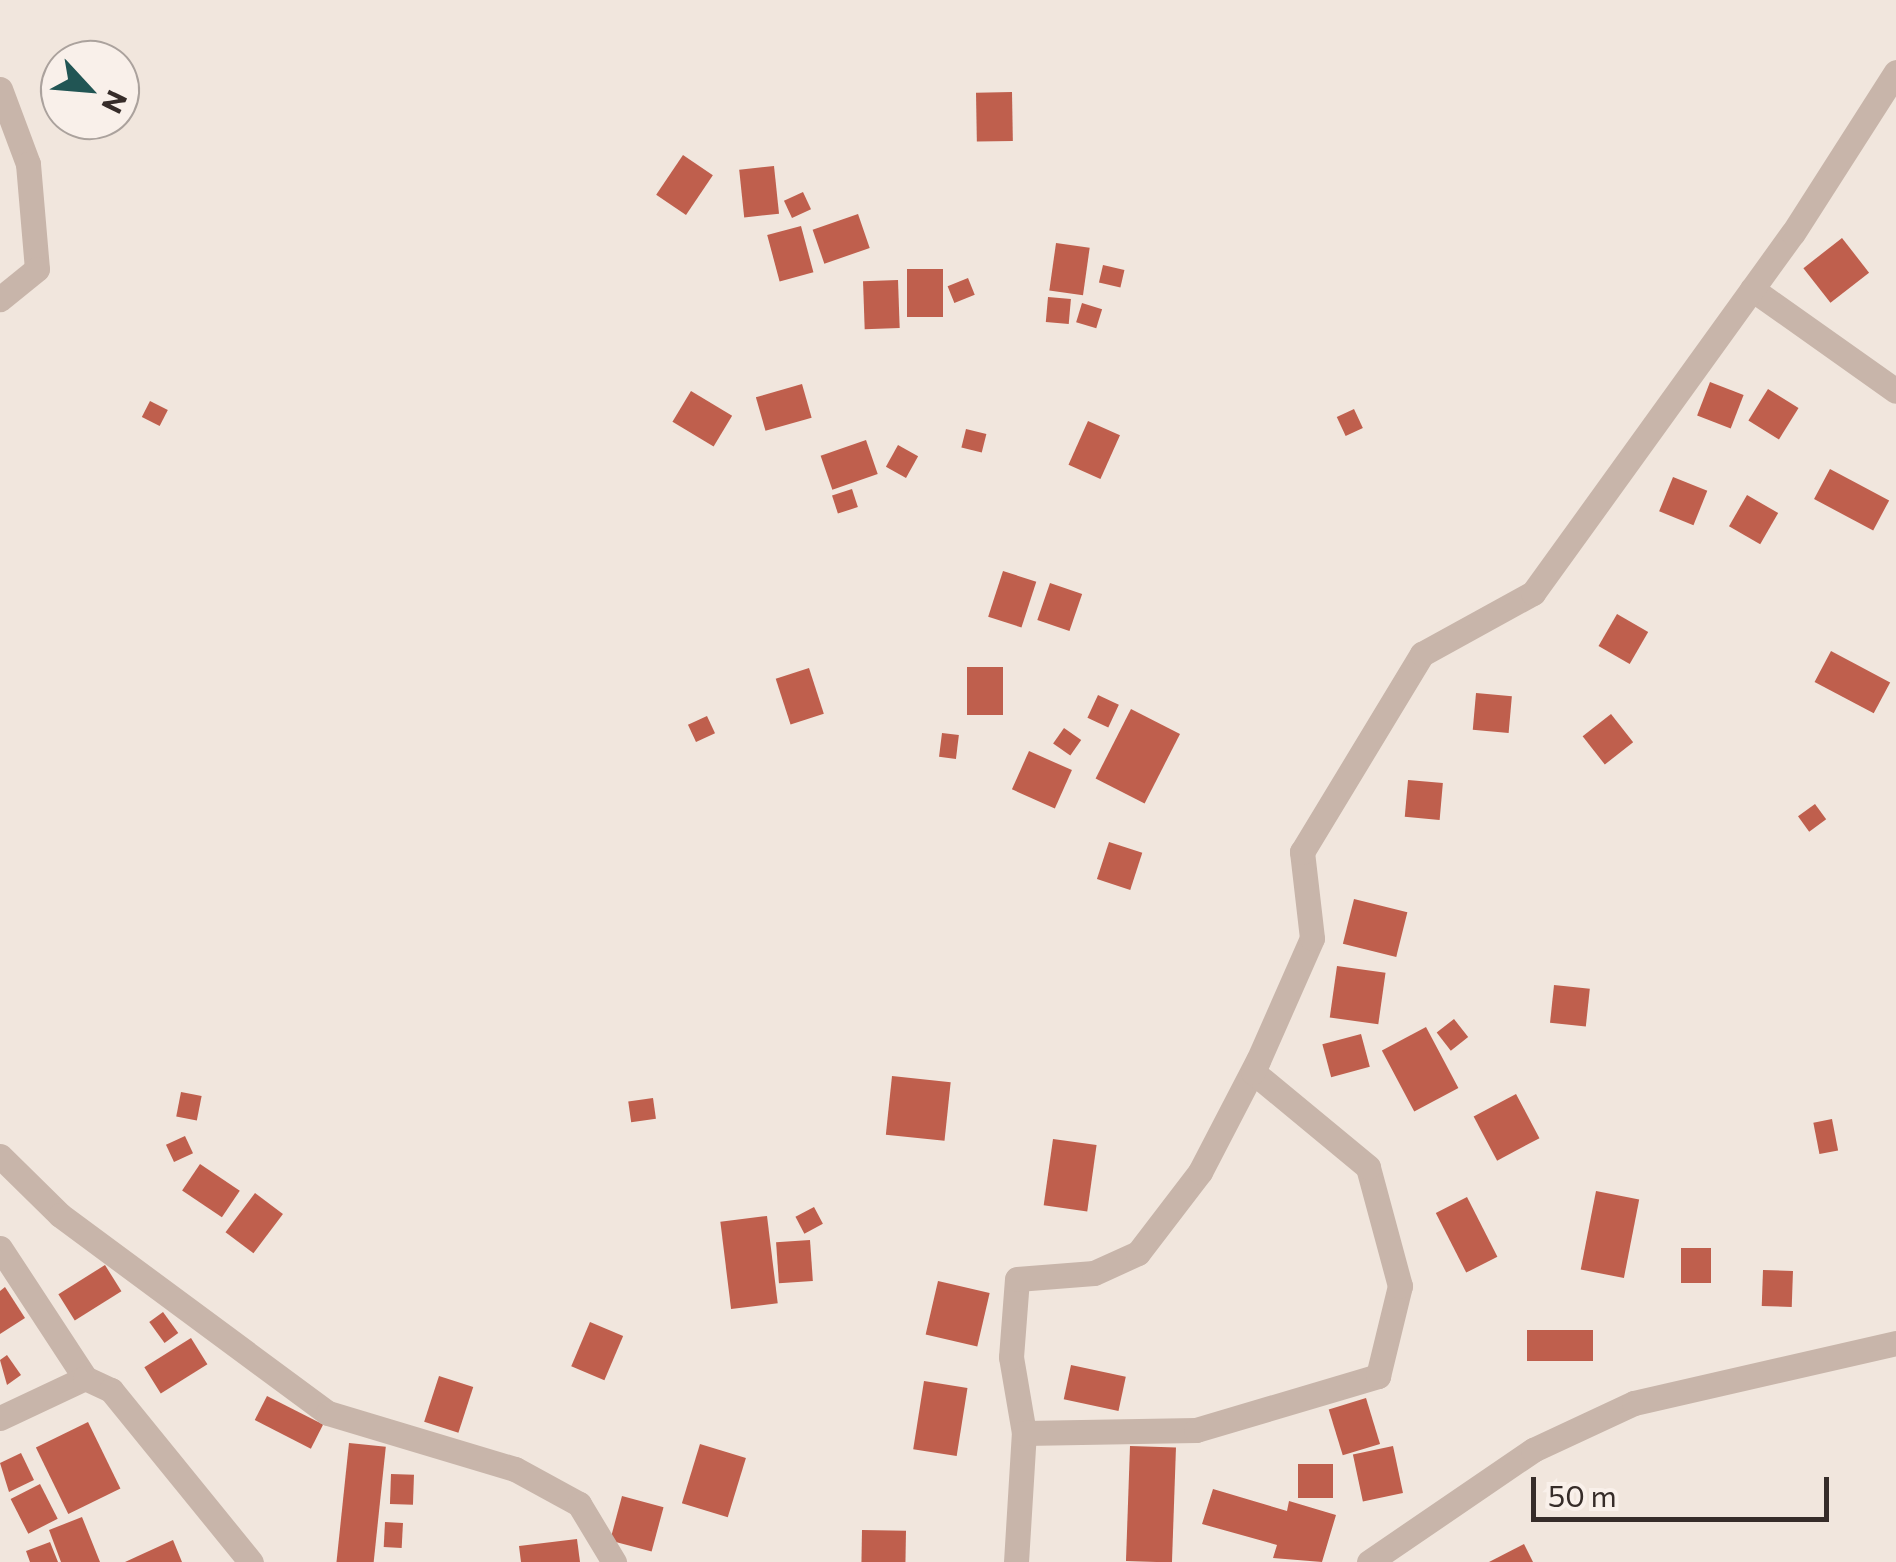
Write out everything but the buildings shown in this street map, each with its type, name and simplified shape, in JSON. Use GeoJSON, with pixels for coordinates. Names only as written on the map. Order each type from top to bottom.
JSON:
{"type":"FeatureCollection","features":[{"type":"Feature","properties":{"kind":"street"},"geometry":{"type":"LineString","coordinates":[[1016,1562],[1024,1433],[1011,1357],[1017,1280],[1094,1274],[1138,1254],[1178,1208],[1252,1072],[1312,938],[1302,852],[1422,654],[1533,593],[1752,289],[1896,72]]}},
{"type":"Feature","properties":{"kind":"street"},"geometry":{"type":"LineString","coordinates":[[0,89],[28,164],[38,269],[0,299]]}},
{"type":"Feature","properties":{"kind":"street"},"geometry":{"type":"LineString","coordinates":[[1752,289],[1896,391]]}},
{"type":"Feature","properties":{"kind":"street"},"geometry":{"type":"LineString","coordinates":[[1024,1433],[1196,1430],[1378,1376],[1400,1286],[1368,1166],[1252,1072]]}},
{"type":"Feature","properties":{"kind":"street"},"geometry":{"type":"LineString","coordinates":[[0,1156],[60,1214],[328,1413],[516,1468],[578,1504],[614,1562]]}},
{"type":"Feature","properties":{"kind":"street"},"geometry":{"type":"LineString","coordinates":[[0,1248],[85,1378],[112,1390],[251,1562]]}},
{"type":"Feature","properties":{"kind":"street"},"geometry":{"type":"LineString","coordinates":[[1369,1562],[1533,1450],[1634,1403],[1896,1342]]}},
{"type":"Feature","properties":{"kind":"street"},"geometry":{"type":"LineString","coordinates":[[0,1418],[85,1378]]}}]}
